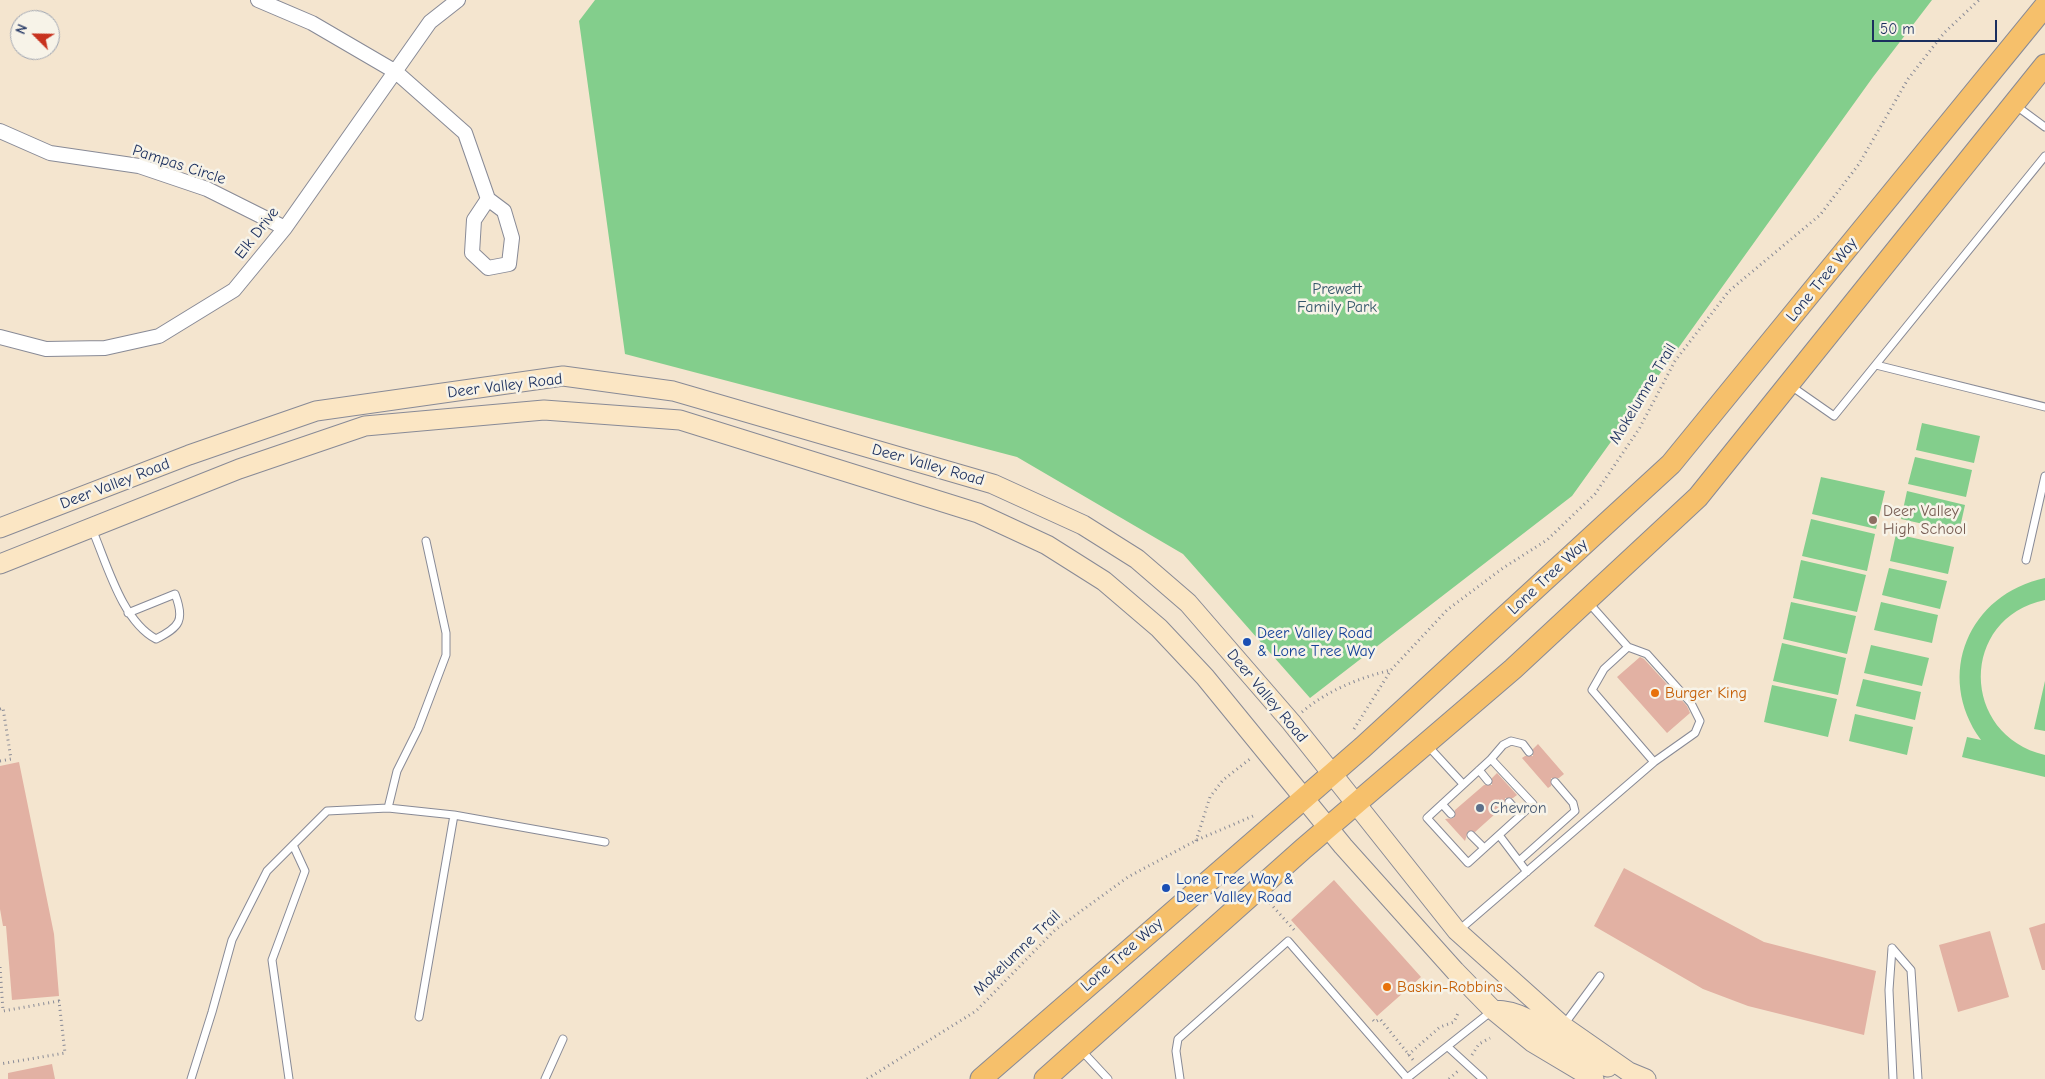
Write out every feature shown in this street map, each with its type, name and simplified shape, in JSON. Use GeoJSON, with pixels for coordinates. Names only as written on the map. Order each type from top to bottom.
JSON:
{"type":"FeatureCollection","features":[{"type":"Feature","properties":{"kind":"main road","name":"Lone Tree Way"},"geometry":{"type":"LineString","coordinates":[[980,1079],[1332,774],[1671,464],[2045,6]]}},
{"type":"Feature","properties":{"kind":"main road"},"geometry":{"type":"LineString","coordinates":[[1045,1079],[1328,827],[1426,744],[1588,601],[1698,496],[2045,65]]}},
{"type":"Feature","properties":{"kind":"main road","name":"Deer Valley Road"},"geometry":{"type":"LineString","coordinates":[[0,528],[189,455],[316,411],[563,376],[673,391],[993,484],[1083,525],[1137,559],[1188,604],[1290,722],[1457,931],[1563,1026],[1638,1075]]}},
{"type":"Feature","properties":{"kind":"main road","name":"Deer Valley Road"},"geometry":{"type":"LineString","coordinates":[[0,564],[239,469],[365,426],[544,410],[680,420],[978,514],[1047,545],[1104,581],[1159,628],[1202,674],[1328,827],[1455,971],[1493,1010],[1532,1042],[1594,1079]]}},
{"type":"Feature","properties":{"kind":"main road"},"geometry":{"type":"LineString","coordinates":[[1493,1010],[1508,1010],[1527,1017],[1580,1056],[1638,1075]]}},
{"type":"Feature","properties":{"kind":"street"},"geometry":{"type":"LineString","coordinates":[[258,0],[312,23],[396,72],[465,133],[488,199],[504,211],[512,238],[509,264],[488,268],[472,254],[474,220],[488,199]]}},
{"type":"Feature","properties":{"kind":"street","name":"Elk Drive"},"geometry":{"type":"LineString","coordinates":[[0,337],[46,349],[105,348],[159,336],[234,290],[285,228],[430,22],[458,0]]}},
{"type":"Feature","properties":{"kind":"street","name":"Pampas Circle"},"geometry":{"type":"LineString","coordinates":[[0,131],[50,153],[139,166],[207,189],[285,228]]}},
{"type":"Feature","properties":{"kind":"lane"},"geometry":{"type":"LineString","coordinates":[[2014,104],[2045,127]]}},
{"type":"Feature","properties":{"kind":"lane"},"geometry":{"type":"LineString","coordinates":[[1788,384],[1834,416],[2045,156]]}},
{"type":"Feature","properties":{"kind":"lane"},"geometry":{"type":"LineString","coordinates":[[1876,365],[2045,407]]}},
{"type":"Feature","properties":{"kind":"lane"},"geometry":{"type":"LineString","coordinates":[[2026,560],[2045,476]]}},
{"type":"Feature","properties":{"kind":"lane"},"geometry":{"type":"LineString","coordinates":[[92,529],[128,613],[140,629],[156,639],[176,627],[180,617],[180,607],[175,594],[128,613]]}},
{"type":"Feature","properties":{"kind":"lane"},"geometry":{"type":"LineString","coordinates":[[388,808],[397,771],[418,729],[446,655],[446,633],[426,541]]}},
{"type":"Feature","properties":{"kind":"lane"},"geometry":{"type":"LineString","coordinates":[[1457,931],[1654,762],[1695,733],[1700,721],[1691,703],[1647,654],[1628,647],[1588,601]]}},
{"type":"Feature","properties":{"kind":"lane"},"geometry":{"type":"LineString","coordinates":[[1628,647],[1604,669],[1592,690],[1654,762]]}},
{"type":"Feature","properties":{"kind":"lane"},"geometry":{"type":"LineString","coordinates":[[1492,758],[1533,804],[1468,862],[1427,818],[1492,758],[1503,745],[1511,741],[1523,744],[1530,752]]}},
{"type":"Feature","properties":{"kind":"lane"},"geometry":{"type":"LineString","coordinates":[[1426,744],[1464,784]]}},
{"type":"Feature","properties":{"kind":"lane"},"geometry":{"type":"LineString","coordinates":[[1479,770],[1488,781]]}},
{"type":"Feature","properties":{"kind":"lane"},"geometry":{"type":"LineString","coordinates":[[1519,861],[1575,811],[1573,803],[1556,782]]}},
{"type":"Feature","properties":{"kind":"lane"},"geometry":{"type":"LineString","coordinates":[[1508,802],[1520,815]]}},
{"type":"Feature","properties":{"kind":"lane"},"geometry":{"type":"LineString","coordinates":[[1442,804],[1451,814]]}},
{"type":"Feature","properties":{"kind":"lane"},"geometry":{"type":"LineString","coordinates":[[190,1079],[212,1012],[232,940],[267,871],[327,811],[388,808],[454,815],[605,842]]}},
{"type":"Feature","properties":{"kind":"lane"},"geometry":{"type":"LineString","coordinates":[[419,1017],[454,815]]}},
{"type":"Feature","properties":{"kind":"lane"},"geometry":{"type":"LineString","coordinates":[[1471,835],[1484,848]]}},
{"type":"Feature","properties":{"kind":"lane"},"geometry":{"type":"LineString","coordinates":[[1499,835],[1527,872]]}},
{"type":"Feature","properties":{"kind":"lane"},"geometry":{"type":"LineString","coordinates":[[290,1079],[272,960],[306,871],[293,845]]}},
{"type":"Feature","properties":{"kind":"lane"},"geometry":{"type":"LineString","coordinates":[[1180,1079],[1176,1051],[1178,1039],[1288,941],[1407,1078],[1493,1010]]}},
{"type":"Feature","properties":{"kind":"lane"},"geometry":{"type":"LineString","coordinates":[[1893,1079],[1889,990],[1892,948],[1911,970],[1918,1079]]}},
{"type":"Feature","properties":{"kind":"lane"},"geometry":{"type":"LineString","coordinates":[[1563,1026],[1600,976]]}},
{"type":"Feature","properties":{"kind":"lane"},"geometry":{"type":"LineString","coordinates":[[545,1079],[563,1039]]}},
{"type":"Feature","properties":{"kind":"lane"},"geometry":{"type":"LineString","coordinates":[[1448,1047],[1482,1079]]}},
{"type":"Feature","properties":{"kind":"lane"},"geometry":{"type":"LineString","coordinates":[[1080,1049],[1108,1079]]}},
{"type":"Feature","properties":{"kind":"path","name":"Mokelumne Trail"},"geometry":{"type":"LineString","coordinates":[[1353,730],[1391,670],[1447,610],[1503,568],[1548,540],[1595,494],[1640,429],[1675,361],[1729,291],[1820,215],[1859,164],[1908,79],[1944,33],[1980,0]]}},
{"type":"Feature","properties":{"kind":"path"},"geometry":{"type":"LineString","coordinates":[[1290,722],[1321,696],[1372,674],[1391,670]]}},
{"type":"Feature","properties":{"kind":"path"},"geometry":{"type":"LineString","coordinates":[[0,709],[3,708],[12,759],[0,761]]}},
{"type":"Feature","properties":{"kind":"path"},"geometry":{"type":"LineString","coordinates":[[1196,841],[1210,797],[1223,780],[1263,747]]}},
{"type":"Feature","properties":{"kind":"path","name":"Mokelumne Trail"},"geometry":{"type":"LineString","coordinates":[[867,1079],[976,1011],[1062,925],[1128,877],[1196,841],[1248,820],[1260,811]]}},
{"type":"Feature","properties":{"kind":"path"},"geometry":{"type":"LineString","coordinates":[[1270,903],[1297,933]]}},
{"type":"Feature","properties":{"kind":"path"},"geometry":{"type":"LineString","coordinates":[[0,967],[4,1011],[58,1001],[65,1053],[0,1064]]}},
{"type":"Feature","properties":{"kind":"path"},"geometry":{"type":"LineString","coordinates":[[1408,1054],[1440,1027],[1454,1022],[1459,1011]]}},
{"type":"Feature","properties":{"kind":"path"},"geometry":{"type":"LineString","coordinates":[[1369,1015],[1375,1022],[1380,1019],[1420,1068]]}},
{"type":"Feature","properties":{"kind":"green space","name":"Prewett Family Park"},"geometry":{"type":"Polygon","coordinates":[[[595,0],[1932,0],[1873,77],[1572,496],[1310,698],[1183,554],[1017,457],[625,354],[579,21],[595,0]]]}},
{"type":"Feature","properties":{"kind":"green space"},"geometry":{"type":"Polygon","coordinates":[[[1922,423],[1980,436],[1974,463],[1916,450],[1922,423]]]}},
{"type":"Feature","properties":{"kind":"green space"},"geometry":{"type":"Polygon","coordinates":[[[1915,457],[1972,470],[1966,497],[1908,484],[1915,457]]]}},
{"type":"Feature","properties":{"kind":"green space"},"geometry":{"type":"Polygon","coordinates":[[[1821,477],[1885,491],[1876,529],[1812,514],[1821,477]]]}},
{"type":"Feature","properties":{"kind":"green space"},"geometry":{"type":"Polygon","coordinates":[[[1907,491],[1965,505],[1959,532],[1901,519],[1907,491]]]}},
{"type":"Feature","properties":{"kind":"green space"},"geometry":{"type":"Polygon","coordinates":[[[1811,519],[1875,534],[1867,571],[1802,556],[1811,519]]]}},
{"type":"Feature","properties":{"kind":"green space"},"geometry":{"type":"Polygon","coordinates":[[[1896,534],[1954,547],[1948,574],[1890,561],[1896,534]]]}},
{"type":"Feature","properties":{"kind":"green space"},"geometry":{"type":"Polygon","coordinates":[[[1801,560],[1866,575],[1857,612],[1793,598],[1801,560]]]}},
{"type":"Feature","properties":{"kind":"green space"},"geometry":{"type":"Polygon","coordinates":[[[1889,568],[1947,581],[1940,609],[1882,595],[1889,568]]]}},
{"type":"Feature","properties":{"kind":"green space"},"geometry":{"type":"Polygon","coordinates":[[[2045,578],[2045,600],[2017,611],[1997,629],[1985,652],[1981,677],[1985,702],[1997,725],[2017,743],[2045,755],[2045,777],[1962,757],[1967,737],[1981,740],[1967,715],[1960,690],[1961,664],[1967,641],[1979,619],[1996,601],[2019,587],[2045,578]]]}},
{"type":"Feature","properties":{"kind":"green space"},"geometry":{"type":"Polygon","coordinates":[[[1791,602],[1856,616],[1847,654],[1783,639],[1791,602]]]}},
{"type":"Feature","properties":{"kind":"green space"},"geometry":{"type":"Polygon","coordinates":[[[1881,602],[1938,615],[1932,643],[1874,630],[1881,602]]]}},
{"type":"Feature","properties":{"kind":"green space"},"geometry":{"type":"Polygon","coordinates":[[[1782,643],[1846,658],[1838,695],[1773,681],[1782,643]]]}},
{"type":"Feature","properties":{"kind":"green space"},"geometry":{"type":"Polygon","coordinates":[[[1871,645],[1929,658],[1922,686],[1864,673],[1871,645]]]}},
{"type":"Feature","properties":{"kind":"green space"},"geometry":{"type":"Polygon","coordinates":[[[1863,679],[1921,692],[1915,720],[1856,706],[1863,679]]]}},
{"type":"Feature","properties":{"kind":"green space"},"geometry":{"type":"Polygon","coordinates":[[[2045,681],[2045,731],[2034,729],[2045,681]]]}},
{"type":"Feature","properties":{"kind":"green space"},"geometry":{"type":"Polygon","coordinates":[[[1772,685],[1837,699],[1828,737],[1764,722],[1772,685]]]}},
{"type":"Feature","properties":{"kind":"green space"},"geometry":{"type":"Polygon","coordinates":[[[1855,714],[1913,727],[1907,755],[1849,741],[1855,714]]]}},
{"type":"Feature","properties":{"kind":"building","name":"Burger King"},"geometry":{"type":"Polygon","coordinates":[[[1640,657],[1644,659],[1687,706],[1690,713],[1667,733],[1617,677],[1640,657]]]}},
{"type":"Feature","properties":{"kind":"building"},"geometry":{"type":"Polygon","coordinates":[[[1538,744],[1564,774],[1559,778],[1551,778],[1551,786],[1548,788],[1522,758],[1533,756],[1533,749],[1538,744]]]}},
{"type":"Feature","properties":{"kind":"building"},"geometry":{"type":"Polygon","coordinates":[[[19,762],[54,934],[59,996],[12,1000],[6,926],[3,926],[0,909],[0,766],[19,762]]]}},
{"type":"Feature","properties":{"kind":"building","name":"Chevron"},"geometry":{"type":"Polygon","coordinates":[[[1497,773],[1517,795],[1513,798],[1505,798],[1505,805],[1475,832],[1468,831],[1465,841],[1445,819],[1454,818],[1455,810],[1484,785],[1492,785],[1492,778],[1497,773]]]}},
{"type":"Feature","properties":{"kind":"building"},"geometry":{"type":"Polygon","coordinates":[[[1624,868],[1764,942],[1876,971],[1864,1035],[1748,1006],[1703,989],[1594,926],[1624,868]]]}},
{"type":"Feature","properties":{"kind":"building"},"geometry":{"type":"Polygon","coordinates":[[[1334,880],[1421,977],[1377,1016],[1291,920],[1334,880]]]}},
{"type":"Feature","properties":{"kind":"building"},"geometry":{"type":"Polygon","coordinates":[[[2045,923],[2045,970],[2042,970],[2029,928],[2045,923]]]}},
{"type":"Feature","properties":{"kind":"building"},"geometry":{"type":"Polygon","coordinates":[[[1990,931],[2009,997],[1958,1012],[1939,945],[1990,931]]]}},
{"type":"Feature","properties":{"kind":"building"},"geometry":{"type":"Polygon","coordinates":[[[52,1064],[55,1079],[8,1079],[8,1073],[52,1064]]]}},
{"type":"Feature","properties":{"kind":"place","name":"Deer Valley High School"},"geometry":{"type":"Point","coordinates":[1873,520]}},
{"type":"Feature","properties":{"kind":"place","name":"Deer Valley Road & Lone Tree Way"},"geometry":{"type":"Point","coordinates":[1247,642]}},
{"type":"Feature","properties":{"kind":"place","name":"Burger King"},"geometry":{"type":"Point","coordinates":[1655,693]}},
{"type":"Feature","properties":{"kind":"place","name":"Chevron"},"geometry":{"type":"Point","coordinates":[1480,808]}},
{"type":"Feature","properties":{"kind":"place","name":"Lone Tree Way & Deer Valley Road"},"geometry":{"type":"Point","coordinates":[1166,888]}},
{"type":"Feature","properties":{"kind":"place","name":"Baskin-Robbins"},"geometry":{"type":"Point","coordinates":[1387,987]}}]}
